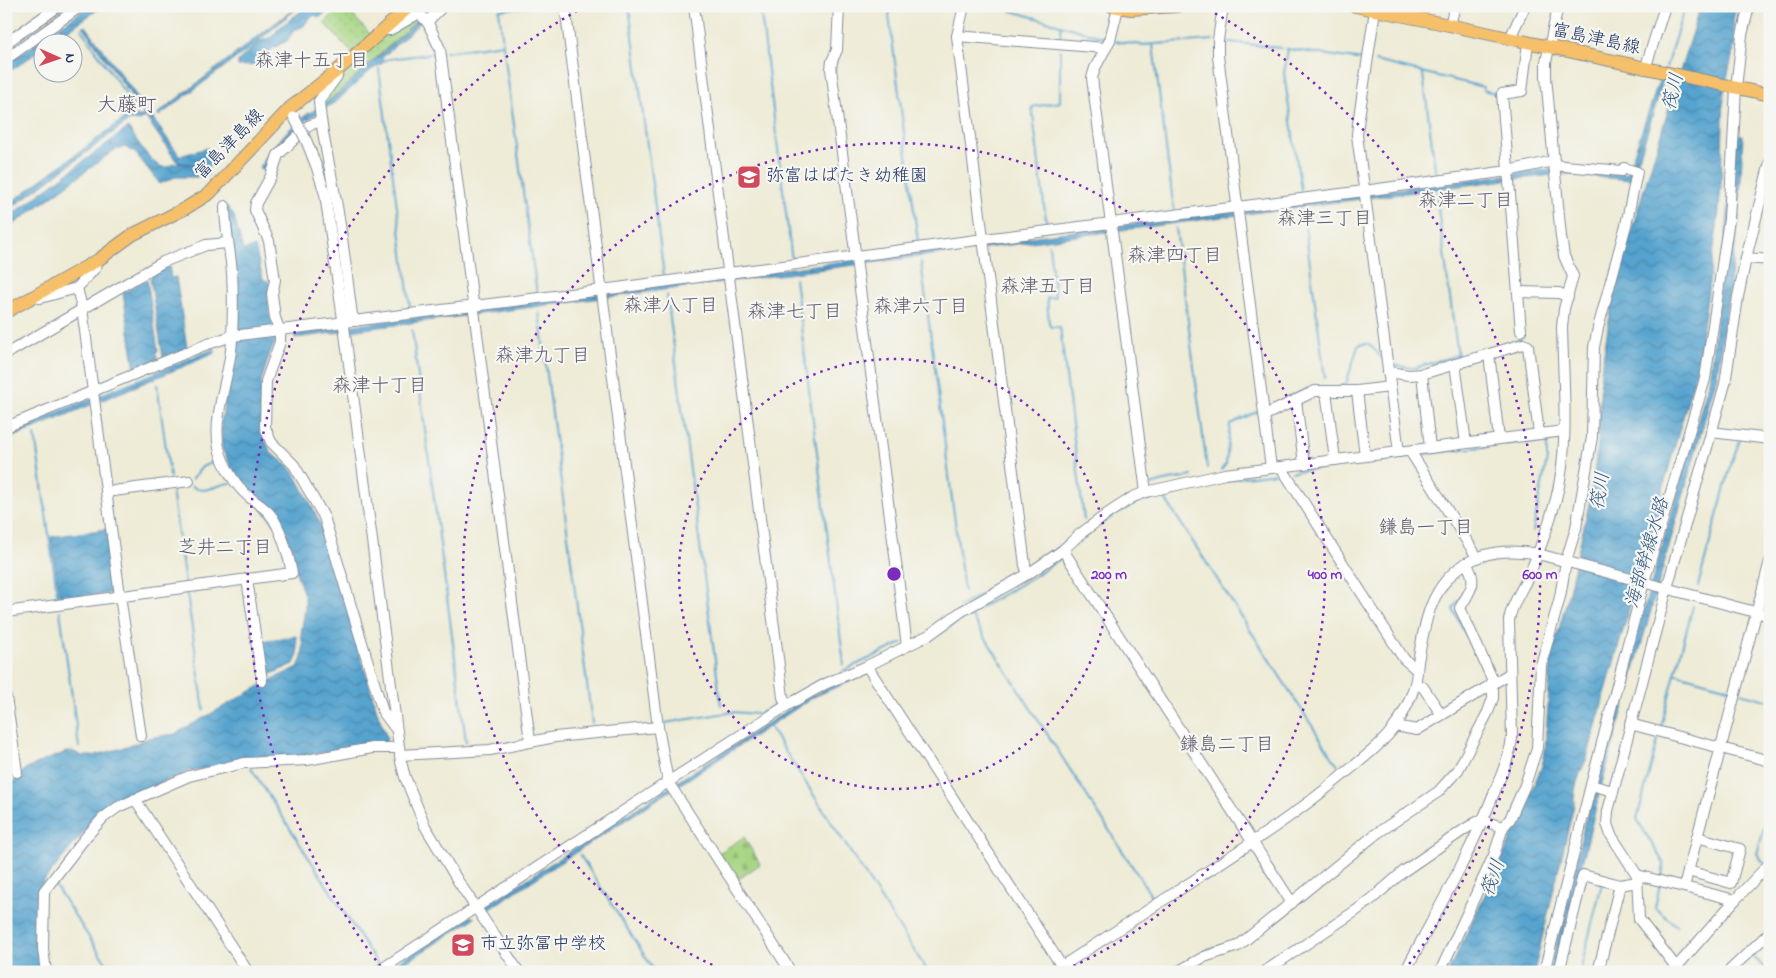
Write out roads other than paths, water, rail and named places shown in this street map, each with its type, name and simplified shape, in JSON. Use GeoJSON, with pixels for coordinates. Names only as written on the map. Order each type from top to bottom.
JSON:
{"type":"FeatureCollection","features":[{"type":"Feature","properties":{"kind":"main road"},"geometry":{"type":"LineString","coordinates":[[1115,7],[1131,9],[1177,6]]}},
{"type":"Feature","properties":{"kind":"main road","name":"富島津島線"},"geometry":{"type":"LineString","coordinates":[[1356,6],[1450,25],[1513,32],[1528,42],[1770,95]]}},
{"type":"Feature","properties":{"kind":"main road","name":"富島津島線"},"geometry":{"type":"LineString","coordinates":[[6,312],[98,260],[132,235],[210,194],[292,112],[383,30],[421,14]]}},
{"type":"Feature","properties":{"kind":"street"},"geometry":{"type":"LineString","coordinates":[[6,43],[59,6]]}},
{"type":"Feature","properties":{"kind":"street"},"geometry":{"type":"LineString","coordinates":[[6,59],[82,6]]}},
{"type":"Feature","properties":{"kind":"street"},"geometry":{"type":"LineString","coordinates":[[443,6],[421,14],[440,49],[530,741]]}},
{"type":"Feature","properties":{"kind":"street"},"geometry":{"type":"LineString","coordinates":[[565,6],[658,727],[671,786],[791,972]]}},
{"type":"Feature","properties":{"kind":"street"},"geometry":{"type":"LineString","coordinates":[[694,6],[783,697],[786,706]]}},
{"type":"Feature","properties":{"kind":"street"},"geometry":{"type":"LineString","coordinates":[[839,6],[837,50],[831,69],[907,646]]}},
{"type":"Feature","properties":{"kind":"street"},"geometry":{"type":"LineString","coordinates":[[964,6],[957,36],[1025,565],[1028,574]]}},
{"type":"Feature","properties":{"kind":"street"},"geometry":{"type":"LineString","coordinates":[[1223,6],[1218,40],[1218,56],[1265,415],[1276,467],[1404,659],[1417,670]]}},
{"type":"Feature","properties":{"kind":"street"},"geometry":{"type":"LineString","coordinates":[[1450,25],[1455,6]]}},
{"type":"Feature","properties":{"kind":"street"},"geometry":{"type":"LineString","coordinates":[[1513,32],[1525,6]]}},
{"type":"Feature","properties":{"kind":"street"},"geometry":{"type":"LineString","coordinates":[[1405,972],[1458,874],[1483,821],[1511,746],[1512,714],[1508,620],[1511,608],[1523,589],[1538,554],[1556,498],[1563,460],[1562,326],[1564,309],[1573,276],[1564,256],[1546,78],[1546,62],[1558,6]]}},
{"type":"Feature","properties":{"kind":"street"},"geometry":{"type":"LineString","coordinates":[[1650,70],[1666,6]]}},
{"type":"Feature","properties":{"kind":"street"},"geometry":{"type":"LineString","coordinates":[[1544,972],[1595,786],[1644,582],[1705,379],[1729,219],[1732,87],[1749,6]]}},
{"type":"Feature","properties":{"kind":"street"},"geometry":{"type":"LineString","coordinates":[[1115,7],[1110,40],[1092,78],[1146,492]]}},
{"type":"Feature","properties":{"kind":"street"},"geometry":{"type":"LineString","coordinates":[[1375,10],[1358,124],[1364,194],[1390,387],[1404,451],[1477,557]]}},
{"type":"Feature","properties":{"kind":"street"},"geometry":{"type":"LineString","coordinates":[[957,36],[1106,48]]}},
{"type":"Feature","properties":{"kind":"street"},"geometry":{"type":"LineString","coordinates":[[1521,331],[1502,94],[1522,91],[1528,42]]}},
{"type":"Feature","properties":{"kind":"street"},"geometry":{"type":"LineString","coordinates":[[338,70],[337,76],[321,96],[320,113],[335,194],[352,315],[356,321]]}},
{"type":"Feature","properties":{"kind":"street"},"geometry":{"type":"LineString","coordinates":[[292,112],[306,140],[325,194],[399,752],[405,777],[425,826],[476,908],[519,972]]}},
{"type":"Feature","properties":{"kind":"street"},"geometry":{"type":"LineString","coordinates":[[320,113],[278,156],[271,176],[256,203],[256,210],[270,241],[275,280],[272,294],[275,318],[280,332],[280,342],[266,381],[264,420],[268,436],[274,448],[287,458],[297,470],[324,517],[384,712],[396,728]]}},
{"type":"Feature","properties":{"kind":"street"},"geometry":{"type":"LineString","coordinates":[[1770,162],[1746,258],[1725,384],[1663,587],[1608,812],[1607,824],[1611,835],[1637,878],[1640,919],[1674,970],[1770,863]]}},
{"type":"Feature","properties":{"kind":"street"},"geometry":{"type":"LineString","coordinates":[[6,427],[206,344],[232,336],[344,327],[356,321],[602,295],[729,276],[1508,175],[1554,167],[1622,171],[1624,168],[1637,172],[1626,226],[1594,347],[1592,437],[1576,528],[1560,597],[1541,665],[1538,748],[1526,785],[1510,819],[1503,827],[1490,863],[1440,972]]}},
{"type":"Feature","properties":{"kind":"street"},"geometry":{"type":"LineString","coordinates":[[6,612],[292,573],[280,534],[270,514],[238,486],[220,449],[218,422],[232,349],[231,269],[227,243],[225,206]]}},
{"type":"Feature","properties":{"kind":"street"},"geometry":{"type":"LineString","coordinates":[[6,354],[163,262],[206,245],[227,243]]}},
{"type":"Feature","properties":{"kind":"street"},"geometry":{"type":"LineString","coordinates":[[1746,258],[1770,260]]}},
{"type":"Feature","properties":{"kind":"street"},"geometry":{"type":"LineString","coordinates":[[34,296],[40,298],[77,288],[96,267],[98,260]]}},
{"type":"Feature","properties":{"kind":"street"},"geometry":{"type":"LineString","coordinates":[[77,288],[82,308],[120,596],[141,736]]}},
{"type":"Feature","properties":{"kind":"street"},"geometry":{"type":"LineString","coordinates":[[1518,292],[1559,293],[1568,297]]}},
{"type":"Feature","properties":{"kind":"street"},"geometry":{"type":"LineString","coordinates":[[1388,372],[1409,375],[1422,374],[1523,344],[1528,346],[1539,434]]}},
{"type":"Feature","properties":{"kind":"street"},"geometry":{"type":"LineString","coordinates":[[1488,354],[1499,439]]}},
{"type":"Feature","properties":{"kind":"street"},"geometry":{"type":"LineString","coordinates":[[1455,364],[1466,443]]}},
{"type":"Feature","properties":{"kind":"street"},"geometry":{"type":"LineString","coordinates":[[1422,374],[1430,448]]}},
{"type":"Feature","properties":{"kind":"street"},"geometry":{"type":"LineString","coordinates":[[1265,415],[1315,391],[1357,391],[1390,387]]}},
{"type":"Feature","properties":{"kind":"street"},"geometry":{"type":"LineString","coordinates":[[1326,391],[1335,460]]}},
{"type":"Feature","properties":{"kind":"street"},"geometry":{"type":"LineString","coordinates":[[1357,391],[1365,456]]}},
{"type":"Feature","properties":{"kind":"street"},"geometry":{"type":"LineString","coordinates":[[1296,400],[1304,464]]}},
{"type":"Feature","properties":{"kind":"street"},"geometry":{"type":"LineString","coordinates":[[377,972],[671,786],[786,706],[825,684],[867,666],[929,635],[962,611],[1028,574],[1107,514],[1133,497],[1146,492],[1225,474],[1564,431]]}},
{"type":"Feature","properties":{"kind":"street"},"geometry":{"type":"LineString","coordinates":[[1711,432],[1770,439]]}},
{"type":"Feature","properties":{"kind":"street"},"geometry":{"type":"LineString","coordinates":[[106,492],[188,481]]}},
{"type":"Feature","properties":{"kind":"street"},"geometry":{"type":"LineString","coordinates":[[1062,550],[1292,903]]}},
{"type":"Feature","properties":{"kind":"street"},"geometry":{"type":"LineString","coordinates":[[867,666],[1060,970],[1252,843],[1310,802],[1356,764],[1395,726],[1415,684],[1423,631],[1435,596],[1450,576],[1477,557],[1508,551],[1538,554],[1770,616]]}},
{"type":"Feature","properties":{"kind":"street"},"geometry":{"type":"LineString","coordinates":[[1684,887],[1770,561]]}},
{"type":"Feature","properties":{"kind":"street"},"geometry":{"type":"LineString","coordinates":[[1177,972],[1204,956],[1238,946],[1376,834],[1438,792],[1458,770],[1488,712],[1493,690],[1492,683],[1460,608],[1473,584],[1472,573],[1466,563]]}},
{"type":"Feature","properties":{"kind":"street"},"geometry":{"type":"LineString","coordinates":[[247,579],[262,681]]}},
{"type":"Feature","properties":{"kind":"street"},"geometry":{"type":"LineString","coordinates":[[1395,726],[1417,730],[1509,674]]}},
{"type":"Feature","properties":{"kind":"street"},"geometry":{"type":"LineString","coordinates":[[1415,684],[1423,687],[1441,714]]}},
{"type":"Feature","properties":{"kind":"street"},"geometry":{"type":"LineString","coordinates":[[6,697],[17,772]]}},
{"type":"Feature","properties":{"kind":"street"},"geometry":{"type":"LineString","coordinates":[[1630,724],[1770,761]]}},
{"type":"Feature","properties":{"kind":"street"},"geometry":{"type":"LineString","coordinates":[[46,972],[43,949],[44,891],[66,860],[103,818],[118,807],[189,776],[244,763],[307,760],[372,748],[399,752],[490,750],[530,741],[658,727]]}},
{"type":"Feature","properties":{"kind":"street"},"geometry":{"type":"LineString","coordinates":[[1595,786],[1613,791]]}},
{"type":"Feature","properties":{"kind":"street"},"geometry":{"type":"LineString","coordinates":[[136,798],[248,972]]}},
{"type":"Feature","properties":{"kind":"street"},"geometry":{"type":"LineString","coordinates":[[1264,972],[1357,910],[1412,865],[1465,829],[1477,822],[1483,821],[1503,827]]}},
{"type":"Feature","properties":{"kind":"street"},"geometry":{"type":"LineString","coordinates":[[1688,871],[1731,883],[1740,849],[1697,837]]}},
{"type":"Feature","properties":{"kind":"street"},"geometry":{"type":"LineString","coordinates":[[1559,972],[1583,874],[1620,885],[1637,878],[1684,887],[1735,900]]}},
{"type":"Feature","properties":{"kind":"street"},"geometry":{"type":"LineString","coordinates":[[1598,972],[1620,885]]}},
{"type":"Feature","properties":{"kind":"street"},"geometry":{"type":"LineString","coordinates":[[1728,972],[1770,933]]}},
{"type":"Feature","properties":{"kind":"water"},"geometry":{"type":"Polygon","coordinates":[[[89,6],[103,6],[65,32],[52,32],[89,6]]]}},
{"type":"Feature","properties":{"kind":"water"},"geometry":{"type":"Polygon","coordinates":[[[308,6],[329,6],[330,9],[319,18],[315,15],[309,18],[304,26],[294,30],[287,41],[273,48],[259,65],[238,66],[238,61],[251,47],[159,116],[157,114],[291,11],[296,9],[257,42],[272,37],[279,28],[308,6]]]}},
{"type":"Feature","properties":{"kind":"water"},"geometry":{"type":"Polygon","coordinates":[[[433,6],[438,6],[382,58],[383,63],[371,70],[337,101],[305,121],[273,154],[267,173],[259,168],[273,147],[297,122],[340,92],[433,6]]]}},
{"type":"Feature","properties":{"kind":"water","name":"筏川"},"geometry":{"type":"Polygon","coordinates":[[[1700,6],[1736,6],[1733,21],[1735,44],[1724,91],[1718,220],[1697,368],[1587,758],[1576,787],[1574,805],[1534,972],[1448,972],[1502,859],[1542,766],[1545,751],[1551,657],[1567,600],[1590,499],[1598,445],[1601,371],[1611,308],[1633,225],[1700,6]]]}},
{"type":"Feature","properties":{"kind":"water"},"geometry":{"type":"Polygon","coordinates":[[[86,26],[180,156],[207,148],[218,157],[207,169],[209,174],[206,177],[202,173],[197,177],[175,177],[160,184],[133,150],[131,151],[125,147],[116,149],[6,230],[6,219],[128,128],[149,157],[159,165],[166,167],[174,163],[177,165],[178,163],[199,166],[177,162],[145,116],[140,121],[130,120],[6,212],[6,206],[129,115],[140,117],[144,114],[83,27],[86,26]]]}},
{"type":"Feature","properties":{"kind":"water"},"geometry":{"type":"Polygon","coordinates":[[[32,46],[32,56],[6,74],[6,64],[32,46]]]}},
{"type":"Feature","properties":{"kind":"water"},"geometry":{"type":"Polygon","coordinates":[[[1660,78],[1664,79],[1632,180],[1563,174],[1506,180],[295,338],[295,333],[1551,169],[1627,174],[1660,78]]]}},
{"type":"Feature","properties":{"kind":"water"},"geometry":{"type":"Polygon","coordinates":[[[1737,135],[1743,135],[1739,220],[1717,376],[1600,791],[1555,972],[1579,865],[1553,972],[1549,972],[1593,788],[1709,381],[1737,135]]]}},
{"type":"Feature","properties":{"kind":"water"},"geometry":{"type":"Polygon","coordinates":[[[227,206],[234,216],[243,250],[255,247],[263,279],[269,282],[269,313],[275,328],[276,341],[270,353],[261,382],[263,435],[271,453],[289,466],[295,474],[325,535],[378,714],[387,738],[386,742],[322,753],[189,771],[117,802],[92,822],[44,881],[38,895],[40,954],[43,972],[6,972],[6,788],[22,772],[66,752],[74,752],[82,756],[92,756],[149,738],[175,734],[267,682],[298,667],[302,658],[301,634],[305,598],[282,532],[240,484],[222,449],[221,422],[234,353],[227,206]]]}},
{"type":"Feature","properties":{"kind":"water"},"geometry":{"type":"Polygon","coordinates":[[[169,266],[171,278],[176,277],[187,348],[163,358],[150,277],[169,266]]]}},
{"type":"Feature","properties":{"kind":"water"},"geometry":{"type":"Polygon","coordinates":[[[147,279],[158,359],[135,370],[123,293],[147,279]]]}},
{"type":"Feature","properties":{"kind":"water"},"geometry":{"type":"Polygon","coordinates":[[[215,350],[215,353],[192,363],[6,440],[6,435],[215,350]]]}},
{"type":"Feature","properties":{"kind":"water"},"geometry":{"type":"Polygon","coordinates":[[[107,529],[115,590],[113,593],[60,600],[51,537],[107,529]]]}},
{"type":"Feature","properties":{"kind":"water"},"geometry":{"type":"Polygon","coordinates":[[[296,636],[298,655],[294,664],[267,676],[262,641],[296,636]]]}},
{"type":"Feature","properties":{"kind":"water"},"geometry":{"type":"Polygon","coordinates":[[[864,670],[866,674],[814,697],[486,911],[487,905],[808,697],[864,670]]]}},
{"type":"Feature","properties":{"kind":"water"},"geometry":{"type":"Polygon","coordinates":[[[470,916],[475,918],[391,972],[381,972],[470,916]]]}},
{"type":"Feature","properties":{"kind":"waterway"},"geometry":{"type":"LineString","coordinates":[[294,6],[296,9],[300,6]]}},
{"type":"Feature","properties":{"kind":"waterway"},"geometry":{"type":"LineString","coordinates":[[445,52],[503,44],[499,10],[532,6]]}},
{"type":"Feature","properties":{"kind":"waterway"},"geometry":{"type":"LineString","coordinates":[[629,6],[664,276]]}},
{"type":"Feature","properties":{"kind":"waterway"},"geometry":{"type":"LineString","coordinates":[[760,6],[792,261]]}},
{"type":"Feature","properties":{"kind":"waterway"},"geometry":{"type":"LineString","coordinates":[[890,6],[889,15],[918,242]]}},
{"type":"Feature","properties":{"kind":"waterway"},"geometry":{"type":"LineString","coordinates":[[995,6],[1105,38]]}},
{"type":"Feature","properties":{"kind":"waterway","name":"筏川"},"geometry":{"type":"LineString","coordinates":[[1666,67],[1685,6]]}},
{"type":"Feature","properties":{"kind":"waterway"},"geometry":{"type":"LineString","coordinates":[[1060,41],[1061,26]]}},
{"type":"Feature","properties":{"kind":"waterway"},"geometry":{"type":"LineString","coordinates":[[81,29],[138,112]]}},
{"type":"Feature","properties":{"kind":"waterway"},"geometry":{"type":"LineString","coordinates":[[1113,41],[1142,45],[1213,40]]}},
{"type":"Feature","properties":{"kind":"waterway"},"geometry":{"type":"LineString","coordinates":[[1221,41],[1281,48]]}},
{"type":"Feature","properties":{"kind":"waterway"},"geometry":{"type":"LineString","coordinates":[[503,44],[537,294]]}},
{"type":"Feature","properties":{"kind":"waterway"},"geometry":{"type":"LineString","coordinates":[[1153,45],[1174,210]]}},
{"type":"Feature","properties":{"kind":"waterway"},"geometry":{"type":"LineString","coordinates":[[1047,228],[1032,107],[1060,102],[1060,49]]}},
{"type":"Feature","properties":{"kind":"waterway"},"geometry":{"type":"LineString","coordinates":[[1286,49],[1363,60]]}},
{"type":"Feature","properties":{"kind":"waterway"},"geometry":{"type":"LineString","coordinates":[[1288,49],[1284,73],[1301,191]]}},
{"type":"Feature","properties":{"kind":"waterway"},"geometry":{"type":"LineString","coordinates":[[381,62],[389,59],[437,53]]}},
{"type":"Feature","properties":{"kind":"waterway"},"geometry":{"type":"LineString","coordinates":[[1375,61],[1483,87],[1483,90],[1498,94]]}},
{"type":"Feature","properties":{"kind":"waterway"},"geometry":{"type":"LineString","coordinates":[[379,69],[410,307]]}},
{"type":"Feature","properties":{"kind":"waterway"},"geometry":{"type":"LineString","coordinates":[[1423,74],[1436,176]]}},
{"type":"Feature","properties":{"kind":"waterway"},"geometry":{"type":"LineString","coordinates":[[1436,193],[1458,357],[1521,339]]}},
{"type":"Feature","properties":{"kind":"waterway"},"geometry":{"type":"LineString","coordinates":[[1303,211],[1325,378]]}},
{"type":"Feature","properties":{"kind":"waterway"},"geometry":{"type":"LineString","coordinates":[[1176,228],[1207,468]]}},
{"type":"Feature","properties":{"kind":"waterway"},"geometry":{"type":"LineString","coordinates":[[1049,245],[1055,297],[1047,298],[1049,324],[1051,327],[1060,327],[1084,520]]}},
{"type":"Feature","properties":{"kind":"waterway"},"geometry":{"type":"LineString","coordinates":[[921,262],[964,591]]}},
{"type":"Feature","properties":{"kind":"waterway"},"geometry":{"type":"LineString","coordinates":[[795,279],[844,665]]}},
{"type":"Feature","properties":{"kind":"waterway"},"geometry":{"type":"LineString","coordinates":[[667,295],[721,705]]}},
{"type":"Feature","properties":{"kind":"waterway"},"geometry":{"type":"LineString","coordinates":[[539,312],[592,723]]}},
{"type":"Feature","properties":{"kind":"waterway"},"geometry":{"type":"LineString","coordinates":[[47,336],[77,318]]}},
{"type":"Feature","properties":{"kind":"waterway"},"geometry":{"type":"LineString","coordinates":[[412,330],[466,742]]}},
{"type":"Feature","properties":{"kind":"waterway"},"geometry":{"type":"LineString","coordinates":[[1340,386],[1346,384],[1358,346],[1369,344],[1382,358]]}},
{"type":"Feature","properties":{"kind":"waterway"},"geometry":{"type":"LineString","coordinates":[[98,396],[214,349]]}},
{"type":"Feature","properties":{"kind":"waterway"},"geometry":{"type":"LineString","coordinates":[[1391,365],[1414,368],[1458,355]]}},
{"type":"Feature","properties":{"kind":"waterway"},"geometry":{"type":"LineString","coordinates":[[157,384],[170,477]]}},
{"type":"Feature","properties":{"kind":"waterway"},"geometry":{"type":"LineString","coordinates":[[1268,407],[1308,389]]}},
{"type":"Feature","properties":{"kind":"waterway"},"geometry":{"type":"LineString","coordinates":[[6,433],[91,399]]}},
{"type":"Feature","properties":{"kind":"waterway"},"geometry":{"type":"LineString","coordinates":[[1221,470],[1226,464],[1230,424],[1259,411]]}},
{"type":"Feature","properties":{"kind":"waterway"},"geometry":{"type":"LineString","coordinates":[[35,435],[58,600]]}},
{"type":"Feature","properties":{"kind":"waterway"},"geometry":{"type":"LineString","coordinates":[[1533,531],[1547,459],[1547,439],[1535,440]]}},
{"type":"Feature","properties":{"kind":"waterway"},"geometry":{"type":"LineString","coordinates":[[1698,586],[1732,461],[1740,440]]}},
{"type":"Feature","properties":{"kind":"waterway"},"geometry":{"type":"LineString","coordinates":[[1505,444],[1528,441]]}},
{"type":"Feature","properties":{"kind":"waterway"},"geometry":{"type":"LineString","coordinates":[[1418,455],[1496,445]]}},
{"type":"Feature","properties":{"kind":"waterway"},"geometry":{"type":"LineString","coordinates":[[1292,472],[1409,457]]}},
{"type":"Feature","properties":{"kind":"waterway"},"geometry":{"type":"LineString","coordinates":[[192,479],[202,467],[219,459]]}},
{"type":"Feature","properties":{"kind":"waterway"},"geometry":{"type":"LineString","coordinates":[[1097,527],[1114,515],[1146,498],[1228,479],[1277,473]]}},
{"type":"Feature","properties":{"kind":"waterway"},"geometry":{"type":"LineString","coordinates":[[1151,485],[1192,476]]}},
{"type":"Feature","properties":{"kind":"waterway"},"geometry":{"type":"LineString","coordinates":[[192,486],[201,490],[231,483]]}},
{"type":"Feature","properties":{"kind":"waterway"},"geometry":{"type":"LineString","coordinates":[[172,490],[185,583]]}},
{"type":"Feature","properties":{"kind":"waterway"},"geometry":{"type":"LineString","coordinates":[[1162,494],[1340,769]]}},
{"type":"Feature","properties":{"kind":"waterway"},"geometry":{"type":"LineString","coordinates":[[1074,546],[1092,532]]}},
{"type":"Feature","properties":{"kind":"waterway"},"geometry":{"type":"LineString","coordinates":[[1051,553],[1067,540]]}},
{"type":"Feature","properties":{"kind":"waterway"},"geometry":{"type":"LineString","coordinates":[[930,640],[1061,558]]}},
{"type":"Feature","properties":{"kind":"waterway"},"geometry":{"type":"LineString","coordinates":[[959,607],[1014,576]]}},
{"type":"Feature","properties":{"kind":"waterway"},"geometry":{"type":"LineString","coordinates":[[1465,591],[1453,609],[1475,653]]}},
{"type":"Feature","properties":{"kind":"waterway"},"geometry":{"type":"LineString","coordinates":[[187,594],[204,710]]}},
{"type":"Feature","properties":{"kind":"waterway"},"geometry":{"type":"LineString","coordinates":[[1661,727],[1693,606]]}},
{"type":"Feature","properties":{"kind":"waterway"},"geometry":{"type":"LineString","coordinates":[[60,611],[79,747]]}},
{"type":"Feature","properties":{"kind":"waterway"},"geometry":{"type":"LineString","coordinates":[[970,614],[1152,897]]}},
{"type":"Feature","properties":{"kind":"waterway"},"geometry":{"type":"LineString","coordinates":[[843,671],[902,643]]}},
{"type":"Feature","properties":{"kind":"waterway"},"geometry":{"type":"LineString","coordinates":[[1677,674],[1732,689]]}},
{"type":"Feature","properties":{"kind":"waterway"},"geometry":{"type":"LineString","coordinates":[[789,698],[820,681]]}},
{"type":"Feature","properties":{"kind":"waterway"},"geometry":{"type":"LineString","coordinates":[[1740,693],[1770,701]]}},
{"type":"Feature","properties":{"kind":"waterway"},"geometry":{"type":"LineString","coordinates":[[665,723],[732,712],[758,714],[779,704]]}},
{"type":"Feature","properties":{"kind":"waterway"},"geometry":{"type":"LineString","coordinates":[[769,726],[928,972]]}},
{"type":"Feature","properties":{"kind":"waterway"},"geometry":{"type":"LineString","coordinates":[[1658,740],[1637,819],[1664,864],[1662,877]]}},
{"type":"Feature","properties":{"kind":"waterway"},"geometry":{"type":"LineString","coordinates":[[251,768],[378,965]]}},
{"type":"Feature","properties":{"kind":"waterway"},"geometry":{"type":"LineString","coordinates":[[1764,863],[1757,854],[1770,807]]}},
{"type":"Feature","properties":{"kind":"waterway"},"geometry":{"type":"LineString","coordinates":[[580,855],[655,972]]}},
{"type":"Feature","properties":{"kind":"waterway"},"geometry":{"type":"LineString","coordinates":[[1580,972],[1602,883]]}},
{"type":"Feature","properties":{"kind":"waterway"},"geometry":{"type":"LineString","coordinates":[[54,884],[112,972]]}},
{"type":"Feature","properties":{"kind":"waterway"},"geometry":{"type":"LineString","coordinates":[[1660,884],[1655,908],[1677,926]]}},
{"type":"Feature","properties":{"kind":"waterway"},"geometry":{"type":"LineString","coordinates":[[1203,952],[1225,945]]}},
{"type":"Feature","properties":{"kind":"waterway"},"geometry":{"type":"LineString","coordinates":[[1752,955],[1768,972],[1770,970]]}},
{"type":"Feature","properties":{"kind":"place","name":"弥富はばたき幼稚園"},"geometry":{"type":"Point","coordinates":[749,177]}},
{"type":"Feature","properties":{"kind":"place","name":"市立弥冨中学校"},"geometry":{"type":"Point","coordinates":[463,945]}},
{"type":"Feature","properties":{"kind":"district","name":"森津十五丁目"},"geometry":{"type":"Point","coordinates":[312,61]}},
{"type":"Feature","properties":{"kind":"district","name":"大藤町"},"geometry":{"type":"Point","coordinates":[127,106]}},
{"type":"Feature","properties":{"kind":"district","name":"森津二丁目"},"geometry":{"type":"Point","coordinates":[1466,201]}},
{"type":"Feature","properties":{"kind":"district","name":"森津三丁目"},"geometry":{"type":"Point","coordinates":[1325,219]}},
{"type":"Feature","properties":{"kind":"district","name":"森津四丁目"},"geometry":{"type":"Point","coordinates":[1175,256]}},
{"type":"Feature","properties":{"kind":"district","name":"森津五丁目"},"geometry":{"type":"Point","coordinates":[1048,287]}},
{"type":"Feature","properties":{"kind":"district","name":"森津八丁目"},"geometry":{"type":"Point","coordinates":[671,306]}},
{"type":"Feature","properties":{"kind":"district","name":"森津六丁目"},"geometry":{"type":"Point","coordinates":[921,307]}},
{"type":"Feature","properties":{"kind":"district","name":"森津七丁目"},"geometry":{"type":"Point","coordinates":[795,312]}},
{"type":"Feature","properties":{"kind":"district","name":"森津九丁目"},"geometry":{"type":"Point","coordinates":[543,356]}},
{"type":"Feature","properties":{"kind":"district","name":"森津十丁目"},"geometry":{"type":"Point","coordinates":[380,386]}},
{"type":"Feature","properties":{"kind":"district","name":"鎌島一丁目"},"geometry":{"type":"Point","coordinates":[1426,528]}},
{"type":"Feature","properties":{"kind":"district","name":"芝井二丁目"},"geometry":{"type":"Point","coordinates":[225,548]}},
{"type":"Feature","properties":{"kind":"district","name":"鎌島二丁目"},"geometry":{"type":"Point","coordinates":[1227,745]}},
{"type":"Feature","properties":{"kind":"water label","name":"海部幹線水路"},"geometry":{"type":"Point","coordinates":[1648,553]}}]}
